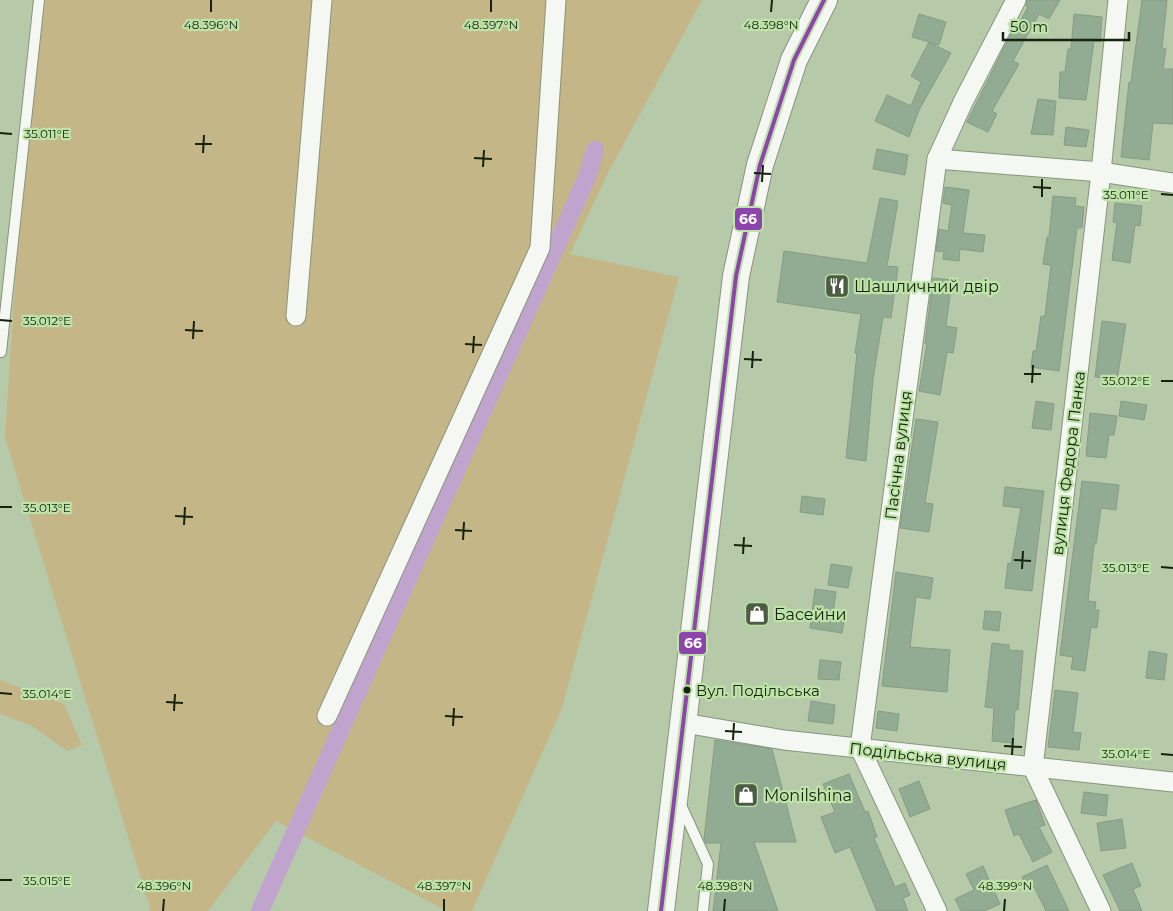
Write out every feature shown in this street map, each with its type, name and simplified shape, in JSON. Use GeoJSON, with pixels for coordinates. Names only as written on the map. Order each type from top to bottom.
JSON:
{"type":"FeatureCollection","features":[{"type":"Feature","properties":{"kind":"main road"},"geometry":{"type":"LineString","coordinates":[[661,911],[736,276],[763,156],[794,60],[824,0]]}},
{"type":"Feature","properties":{"kind":"street"},"geometry":{"type":"LineString","coordinates":[[296,316],[322,0]]}},
{"type":"Feature","properties":{"kind":"street"},"geometry":{"type":"LineString","coordinates":[[327,716],[540,248],[556,0]]}},
{"type":"Feature","properties":{"kind":"street","name":"Пасічна вулиця"},"geometry":{"type":"LineString","coordinates":[[860,748],[937,159],[964,100],[1016,0]]}},
{"type":"Feature","properties":{"kind":"street","name":"вулиця Федора Панка"},"geometry":{"type":"LineString","coordinates":[[1033,768],[1101,172],[1118,0]]}},
{"type":"Feature","properties":{"kind":"street"},"geometry":{"type":"LineString","coordinates":[[937,159],[1101,172],[1173,183]]}},
{"type":"Feature","properties":{"kind":"street","name":"Подільська вулиця"},"geometry":{"type":"LineString","coordinates":[[684,723],[784,740],[1173,782]]}},
{"type":"Feature","properties":{"kind":"street"},"geometry":{"type":"LineString","coordinates":[[860,748],[937,911]]}},
{"type":"Feature","properties":{"kind":"street"},"geometry":{"type":"LineString","coordinates":[[1033,768],[1101,911]]}},
{"type":"Feature","properties":{"kind":"lane"},"geometry":{"type":"LineString","coordinates":[[1,352],[39,0]]}},
{"type":"Feature","properties":{"kind":"lane"},"geometry":{"type":"LineString","coordinates":[[676,793],[708,864],[703,911]]}},
{"type":"Feature","properties":{"kind":"shaded area"},"geometry":{"type":"Polygon","coordinates":[[[45,0],[702,0],[609,171],[570,254],[679,277],[562,708],[472,911],[447,911],[276,821],[208,911],[151,911],[5,438],[18,238],[45,0]]]}},
{"type":"Feature","properties":{"kind":"shaded area"},"geometry":{"type":"Polygon","coordinates":[[[0,680],[64,704],[82,745],[67,751],[32,726],[0,714],[0,680]]]}},
{"type":"Feature","properties":{"kind":"building"},"geometry":{"type":"Polygon","coordinates":[[[1027,0],[1060,0],[1049,19],[1039,14],[1013,61],[1019,64],[992,111],[997,114],[988,132],[967,122],[1016,24],[1018,25],[1028,7],[1026,6],[1027,0]]]}},
{"type":"Feature","properties":{"kind":"building"},"geometry":{"type":"Polygon","coordinates":[[[1142,0],[1167,0],[1162,48],[1166,49],[1163,69],[1173,69],[1173,124],[1153,123],[1149,160],[1121,157],[1129,82],[1131,82],[1142,0]]]}},
{"type":"Feature","properties":{"kind":"building"},"geometry":{"type":"Polygon","coordinates":[[[919,14],[946,22],[939,45],[930,43],[951,53],[919,110],[909,137],[875,121],[887,95],[911,106],[921,82],[911,76],[929,42],[912,37],[919,14]]]}},
{"type":"Feature","properties":{"kind":"building"},"geometry":{"type":"Polygon","coordinates":[[[1074,14],[1102,17],[1100,42],[1094,41],[1086,100],[1059,98],[1060,72],[1065,72],[1068,49],[1071,49],[1074,14]]]}},
{"type":"Feature","properties":{"kind":"building"},"geometry":{"type":"Polygon","coordinates":[[[1038,99],[1056,101],[1053,135],[1031,134],[1038,99]]]}},
{"type":"Feature","properties":{"kind":"building"},"geometry":{"type":"Polygon","coordinates":[[[1066,127],[1089,130],[1086,147],[1064,145],[1066,127]]]}},
{"type":"Feature","properties":{"kind":"building"},"geometry":{"type":"Polygon","coordinates":[[[877,149],[908,155],[905,175],[873,169],[877,149]]]}},
{"type":"Feature","properties":{"kind":"building"},"geometry":{"type":"Polygon","coordinates":[[[945,187],[969,190],[963,233],[985,235],[983,252],[960,249],[959,261],[943,259],[944,252],[936,251],[939,229],[948,231],[952,205],[943,203],[945,187]]]}},
{"type":"Feature","properties":{"kind":"building"},"geometry":{"type":"Polygon","coordinates":[[[1053,196],[1076,198],[1075,206],[1084,207],[1082,228],[1077,228],[1059,371],[1031,367],[1033,351],[1036,351],[1041,316],[1045,316],[1051,265],[1043,264],[1047,237],[1049,237],[1053,196]]]}},
{"type":"Feature","properties":{"kind":"building"},"geometry":{"type":"Polygon","coordinates":[[[880,198],[898,201],[887,266],[898,267],[891,318],[883,317],[873,379],[866,461],[846,458],[857,353],[855,353],[861,314],[777,302],[784,251],[867,263],[880,198]]]}},
{"type":"Feature","properties":{"kind":"building"},"geometry":{"type":"Polygon","coordinates":[[[1115,203],[1142,206],[1140,226],[1135,225],[1130,263],[1112,260],[1117,223],[1113,222],[1115,203]]]}},
{"type":"Feature","properties":{"kind":"building"},"geometry":{"type":"Polygon","coordinates":[[[933,278],[952,280],[946,326],[957,328],[953,353],[947,352],[940,395],[919,391],[927,344],[925,344],[933,278]]]}},
{"type":"Feature","properties":{"kind":"building"},"geometry":{"type":"Polygon","coordinates":[[[1102,321],[1126,324],[1117,380],[1095,377],[1102,321]]]}},
{"type":"Feature","properties":{"kind":"building"},"geometry":{"type":"Polygon","coordinates":[[[1036,401],[1054,404],[1051,430],[1032,428],[1036,401]]]}},
{"type":"Feature","properties":{"kind":"building"},"geometry":{"type":"Polygon","coordinates":[[[1121,401],[1147,405],[1144,420],[1119,416],[1121,401]]]}},
{"type":"Feature","properties":{"kind":"building"},"geometry":{"type":"Polygon","coordinates":[[[1090,413],[1117,416],[1114,435],[1109,435],[1106,458],[1086,456],[1090,413]]]}},
{"type":"Feature","properties":{"kind":"building"},"geometry":{"type":"Polygon","coordinates":[[[916,419],[938,422],[925,503],[933,504],[929,532],[900,528],[916,419]]]}},
{"type":"Feature","properties":{"kind":"building"},"geometry":{"type":"Polygon","coordinates":[[[1082,481],[1119,485],[1116,510],[1101,508],[1096,544],[1094,544],[1088,601],[1096,602],[1095,610],[1099,610],[1097,628],[1091,627],[1085,671],[1071,669],[1073,657],[1060,655],[1082,481]]]}},
{"type":"Feature","properties":{"kind":"building"},"geometry":{"type":"Polygon","coordinates":[[[1005,487],[1044,491],[1032,591],[1005,588],[1008,563],[1011,564],[1021,508],[1003,506],[1005,487]]]}},
{"type":"Feature","properties":{"kind":"building"},"geometry":{"type":"Polygon","coordinates":[[[802,496],[825,499],[823,515],[800,512],[802,496]]]}},
{"type":"Feature","properties":{"kind":"building"},"geometry":{"type":"Polygon","coordinates":[[[831,564],[852,567],[848,588],[828,585],[831,564]]]}},
{"type":"Feature","properties":{"kind":"building"},"geometry":{"type":"Polygon","coordinates":[[[896,572],[933,578],[930,599],[916,597],[910,647],[950,650],[947,692],[882,686],[896,572]]]}},
{"type":"Feature","properties":{"kind":"building"},"geometry":{"type":"Polygon","coordinates":[[[815,589],[836,592],[833,613],[845,615],[842,633],[810,628],[815,589]]]}},
{"type":"Feature","properties":{"kind":"building"},"geometry":{"type":"Polygon","coordinates":[[[985,611],[1001,612],[999,631],[983,629],[985,611]]]}},
{"type":"Feature","properties":{"kind":"building"},"geometry":{"type":"Polygon","coordinates":[[[992,643],[1009,645],[1009,650],[1023,651],[1018,710],[1015,710],[1013,743],[992,741],[994,708],[985,707],[992,643]]]}},
{"type":"Feature","properties":{"kind":"building"},"geometry":{"type":"Polygon","coordinates":[[[1149,651],[1167,654],[1164,680],[1146,678],[1149,651]]]}},
{"type":"Feature","properties":{"kind":"building"},"geometry":{"type":"Polygon","coordinates":[[[820,660],[841,662],[839,680],[818,679],[820,660]]]}},
{"type":"Feature","properties":{"kind":"building"},"geometry":{"type":"Polygon","coordinates":[[[1055,690],[1078,693],[1073,732],[1081,733],[1079,750],[1048,747],[1055,690]]]}},
{"type":"Feature","properties":{"kind":"building"},"geometry":{"type":"Polygon","coordinates":[[[811,701],[835,705],[833,724],[808,721],[811,701]]]}},
{"type":"Feature","properties":{"kind":"building"},"geometry":{"type":"Polygon","coordinates":[[[878,711],[899,714],[897,731],[876,728],[878,711]]]}},
{"type":"Feature","properties":{"kind":"building","name":"Monilshina"},"geometry":{"type":"Polygon","coordinates":[[[715,740],[772,749],[796,842],[754,842],[778,911],[713,911],[721,843],[706,843],[704,839],[715,740]]]}},
{"type":"Feature","properties":{"kind":"building"},"geometry":{"type":"Polygon","coordinates":[[[849,774],[865,812],[868,811],[877,837],[874,838],[895,887],[905,883],[910,895],[903,898],[908,911],[877,911],[850,847],[835,853],[821,817],[835,812],[823,784],[849,774]]]}},
{"type":"Feature","properties":{"kind":"building"},"geometry":{"type":"Polygon","coordinates":[[[919,781],[930,809],[910,817],[899,789],[919,781]]]}},
{"type":"Feature","properties":{"kind":"building"},"geometry":{"type":"Polygon","coordinates":[[[1084,792],[1108,795],[1106,816],[1081,813],[1084,792]]]}},
{"type":"Feature","properties":{"kind":"building"},"geometry":{"type":"Polygon","coordinates":[[[1036,800],[1045,825],[1039,827],[1052,852],[1033,862],[1019,834],[1014,836],[1005,810],[1036,800]]]}},
{"type":"Feature","properties":{"kind":"building"},"geometry":{"type":"Polygon","coordinates":[[[1122,819],[1126,848],[1101,851],[1097,823],[1122,819]]]}},
{"type":"Feature","properties":{"kind":"building"},"geometry":{"type":"Polygon","coordinates":[[[1132,863],[1141,886],[1133,889],[1142,911],[1120,911],[1103,875],[1132,863]]]}},
{"type":"Feature","properties":{"kind":"building"},"geometry":{"type":"Polygon","coordinates":[[[1047,865],[1069,911],[1046,911],[1034,887],[1028,890],[1022,877],[1047,865]]]}},
{"type":"Feature","properties":{"kind":"building"},"geometry":{"type":"Polygon","coordinates":[[[983,866],[1000,904],[984,911],[961,911],[955,899],[974,890],[966,874],[983,866]]]}},
{"type":"Feature","properties":{"kind":"waterway"},"geometry":{"type":"LineString","coordinates":[[260,911],[587,177],[595,150]]}},
{"type":"Feature","properties":{"kind":"transit line","name":"66"},"geometry":{"type":"LineString","coordinates":[[661,911],[736,276],[760,165],[794,60],[824,0]]}},
{"type":"Feature","properties":{"kind":"place","name":"Шашличний двір"},"geometry":{"type":"Point","coordinates":[837,286]}},
{"type":"Feature","properties":{"kind":"place","name":"Басейни"},"geometry":{"type":"Point","coordinates":[757,614]}},
{"type":"Feature","properties":{"kind":"place","name":"Вул. Подільська"},"geometry":{"type":"Point","coordinates":[687,690]}},
{"type":"Feature","properties":{"kind":"place","name":"Monilshina"},"geometry":{"type":"Point","coordinates":[746,795]}}]}
